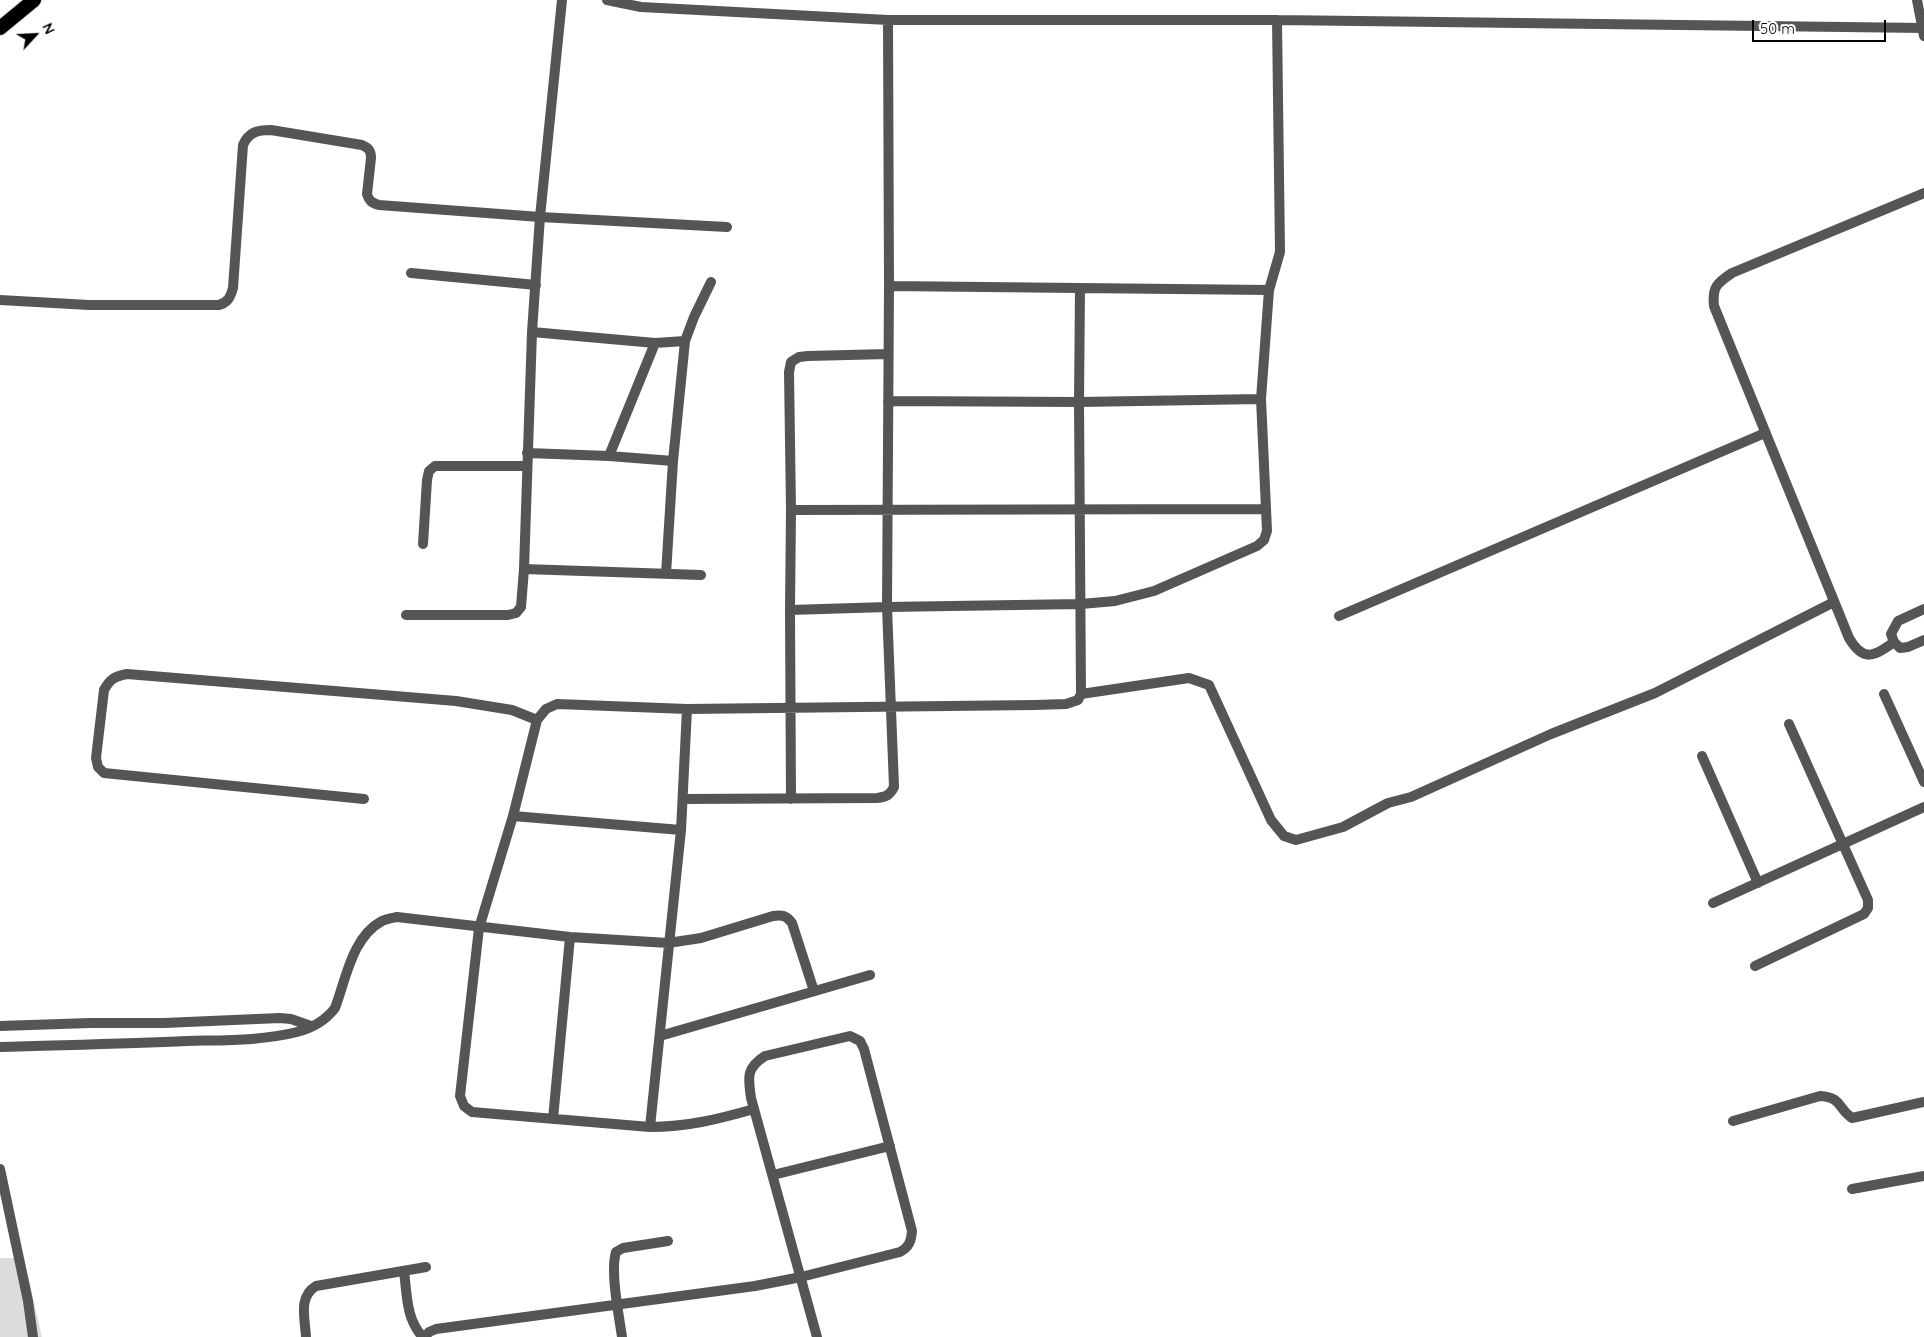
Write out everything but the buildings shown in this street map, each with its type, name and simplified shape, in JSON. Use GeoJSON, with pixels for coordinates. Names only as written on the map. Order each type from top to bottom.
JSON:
{"type":"FeatureCollection","features":[{"type":"Feature","properties":{"kind":"highway"},"geometry":{"type":"LineString","coordinates":[[0,28],[34,0]]}},
{"type":"Feature","properties":{"kind":"street"},"geometry":{"type":"LineString","coordinates":[[406,615],[508,615],[516,613],[521,607],[532,332],[540,217],[562,0]]}},
{"type":"Feature","properties":{"kind":"street"},"geometry":{"type":"LineString","coordinates":[[607,0],[641,7],[888,20],[1277,20],[1923,31],[1917,0]]}},
{"type":"Feature","properties":{"kind":"street"},"geometry":{"type":"LineString","coordinates":[[682,799],[877,798],[885,797],[891,793],[894,787],[887,607],[890,286],[888,20]]}},
{"type":"Feature","properties":{"kind":"street"},"geometry":{"type":"LineString","coordinates":[[790,610],[1081,604],[1115,601],[1154,591],[1257,546],[1264,540],[1267,531],[1261,399],[1269,290],[1280,252],[1277,20]]}},
{"type":"Feature","properties":{"kind":"street"},"geometry":{"type":"LineString","coordinates":[[0,300],[99,305],[219,305],[226,303],[230,298],[232,288],[243,145],[247,137],[260,130],[271,130],[368,147],[371,152],[371,158],[368,194],[373,203],[540,217],[727,227]]}},
{"type":"Feature","properties":{"kind":"street"},"geometry":{"type":"LineString","coordinates":[[1894,642],[1875,653],[1863,654],[1856,650],[1849,638],[1714,306],[1713,293],[1720,281],[1732,274],[1924,193]]}},
{"type":"Feature","properties":{"kind":"street"},"geometry":{"type":"LineString","coordinates":[[411,273],[536,285]]}},
{"type":"Feature","properties":{"kind":"street"},"geometry":{"type":"LineString","coordinates":[[666,574],[685,341],[711,282]]}},
{"type":"Feature","properties":{"kind":"street"},"geometry":{"type":"LineString","coordinates":[[890,286],[1269,290]]}},
{"type":"Feature","properties":{"kind":"street"},"geometry":{"type":"LineString","coordinates":[[754,1109],[684,1126],[650,1127],[472,1112],[464,1106],[460,1096],[479,928],[513,816],[537,720],[546,709],[557,704],[687,710],[1066,704],[1078,700],[1081,694],[1080,288]]}},
{"type":"Feature","properties":{"kind":"street"},"geometry":{"type":"LineString","coordinates":[[532,332],[654,343],[685,341]]}},
{"type":"Feature","properties":{"kind":"street"},"geometry":{"type":"LineString","coordinates":[[609,456],[654,343]]}},
{"type":"Feature","properties":{"kind":"street"},"geometry":{"type":"LineString","coordinates":[[791,799],[789,372],[791,362],[798,357],[808,356],[888,354]]}},
{"type":"Feature","properties":{"kind":"street"},"geometry":{"type":"LineString","coordinates":[[888,401],[1079,402],[1261,399]]}},
{"type":"Feature","properties":{"kind":"street"},"geometry":{"type":"LineString","coordinates":[[1339,616],[1765,433]]}},
{"type":"Feature","properties":{"kind":"street"},"geometry":{"type":"LineString","coordinates":[[527,453],[674,461]]}},
{"type":"Feature","properties":{"kind":"street"},"geometry":{"type":"LineString","coordinates":[[423,544],[427,480],[429,471],[435,466],[527,466]]}},
{"type":"Feature","properties":{"kind":"street"},"geometry":{"type":"LineString","coordinates":[[791,510],[1266,509]]}},
{"type":"Feature","properties":{"kind":"street"},"geometry":{"type":"LineString","coordinates":[[524,569],[701,575]]}},
{"type":"Feature","properties":{"kind":"street"},"geometry":{"type":"LineString","coordinates":[[1081,694],[1189,678],[1209,685],[1270,820],[1284,836],[1296,840],[1343,827],[1388,803],[1411,797],[1551,734],[1655,694],[1834,602]]}},
{"type":"Feature","properties":{"kind":"street"},"geometry":{"type":"LineString","coordinates":[[1924,609],[1898,621],[1891,634],[1894,642],[1900,648],[1908,647],[1924,640]]}},
{"type":"Feature","properties":{"kind":"street"},"geometry":{"type":"LineString","coordinates":[[364,798],[104,773],[98,767],[96,758],[104,690],[108,681],[116,676],[127,674],[456,701],[512,710],[537,720]]}},
{"type":"Feature","properties":{"kind":"street"},"geometry":{"type":"LineString","coordinates":[[1884,694],[1924,782]]}},
{"type":"Feature","properties":{"kind":"street"},"geometry":{"type":"LineString","coordinates":[[650,1127],[680,830],[687,710]]}},
{"type":"Feature","properties":{"kind":"street"},"geometry":{"type":"LineString","coordinates":[[1755,966],[1864,914],[1868,908],[1868,900],[1789,724]]}},
{"type":"Feature","properties":{"kind":"street"},"geometry":{"type":"LineString","coordinates":[[1702,756],[1758,883]]}},
{"type":"Feature","properties":{"kind":"street"},"geometry":{"type":"LineString","coordinates":[[1713,903],[1924,807]]}},
{"type":"Feature","properties":{"kind":"street"},"geometry":{"type":"LineString","coordinates":[[513,816],[680,830]]}},
{"type":"Feature","properties":{"kind":"street"},"geometry":{"type":"LineString","coordinates":[[0,1047],[213,1040],[300,1032],[321,1022],[335,1008],[357,946],[370,929],[383,920],[397,917],[479,928],[668,944],[700,938],[773,916],[783,915],[788,917],[792,923],[814,991]]}},
{"type":"Feature","properties":{"kind":"street"},"geometry":{"type":"LineString","coordinates":[[553,1119],[570,937]]}},
{"type":"Feature","properties":{"kind":"street"},"geometry":{"type":"LineString","coordinates":[[660,1036],[870,975]]}},
{"type":"Feature","properties":{"kind":"street"},"geometry":{"type":"LineString","coordinates":[[0,1026],[164,1023],[280,1018],[291,1019],[311,1026]]}},
{"type":"Feature","properties":{"kind":"street"},"geometry":{"type":"LineString","coordinates":[[404,1271],[412,1322],[424,1337],[436,1329],[755,1286],[801,1277],[900,1252],[907,1248],[911,1241],[912,1232],[864,1049],[860,1041],[850,1036],[765,1056],[753,1064],[748,1077],[754,1109],[773,1175],[801,1277],[817,1337]]}},
{"type":"Feature","properties":{"kind":"street"},"geometry":{"type":"LineString","coordinates":[[1733,1121],[1820,1096],[1835,1099],[1841,1104],[1847,1115],[1852,1118],[1924,1102]]}},
{"type":"Feature","properties":{"kind":"street"},"geometry":{"type":"LineString","coordinates":[[773,1175],[890,1146]]}},
{"type":"Feature","properties":{"kind":"street"},"geometry":{"type":"LineString","coordinates":[[0,1169],[28,1301],[32,1337]]}},
{"type":"Feature","properties":{"kind":"street"},"geometry":{"type":"LineString","coordinates":[[1852,1189],[1924,1176]]}},
{"type":"Feature","properties":{"kind":"street"},"geometry":{"type":"LineString","coordinates":[[622,1337],[617,1304],[614,1259],[616,1252],[623,1248],[668,1241]]}},
{"type":"Feature","properties":{"kind":"street"},"geometry":{"type":"LineString","coordinates":[[306,1337],[304,1298],[308,1291],[316,1286],[426,1267]]}},
{"type":"Feature","properties":{"kind":"shaded area"},"geometry":{"type":"Polygon","coordinates":[[[0,1258],[24,1258],[42,1337],[0,1337],[0,1258]]]}}]}
